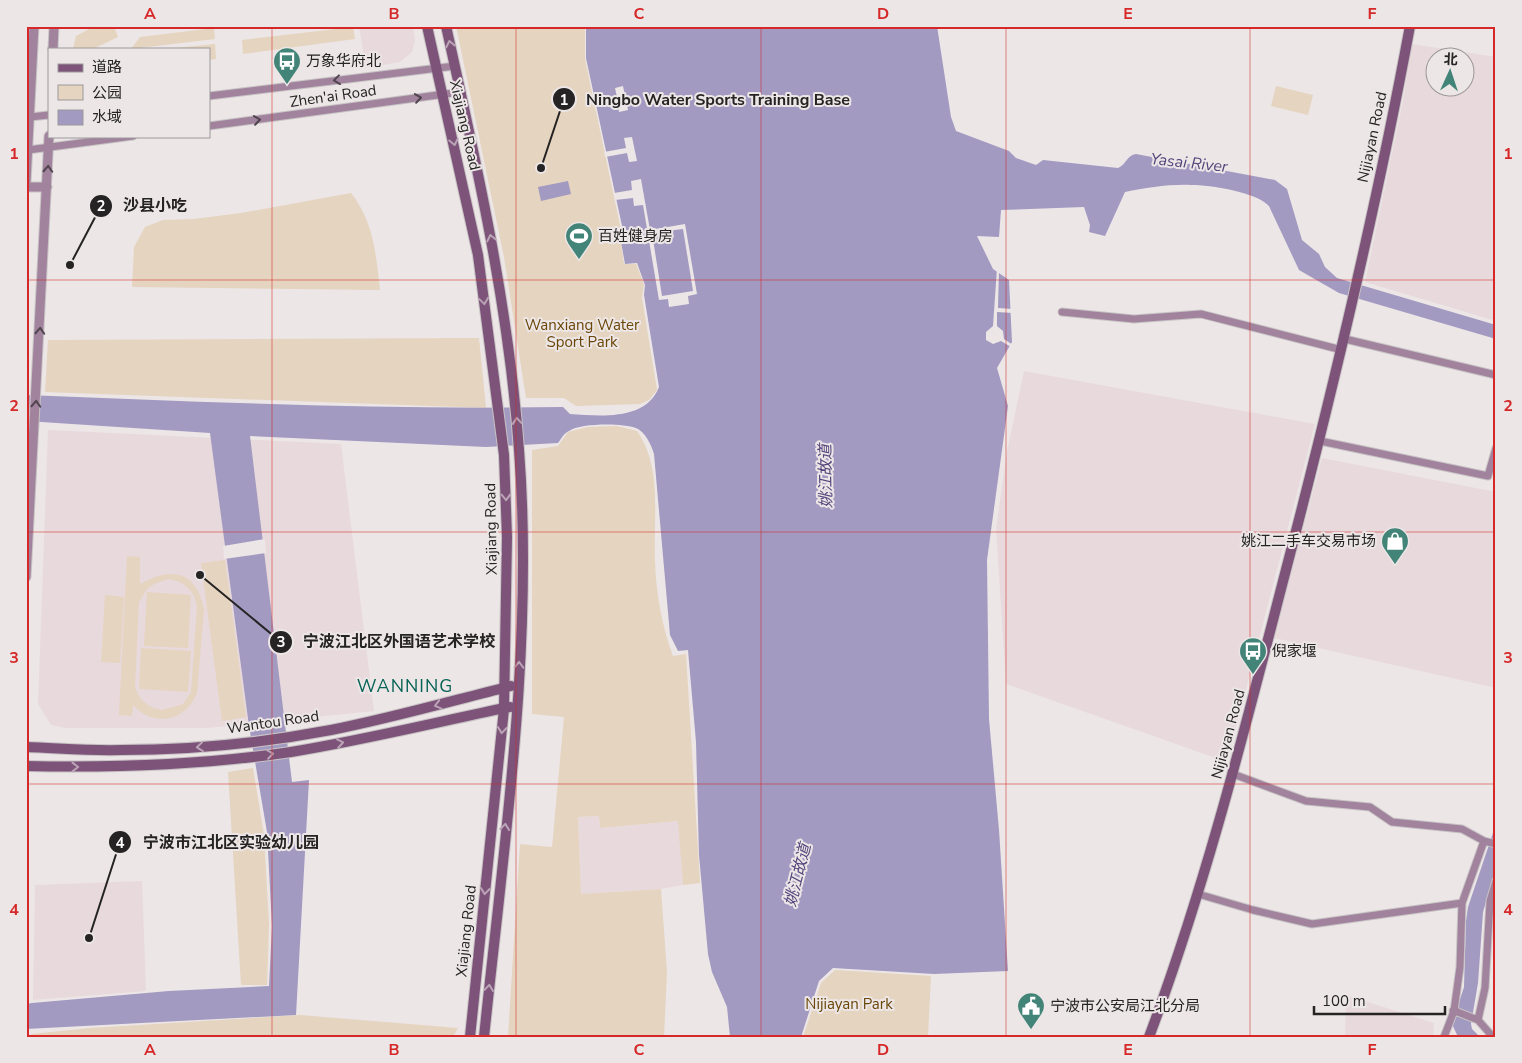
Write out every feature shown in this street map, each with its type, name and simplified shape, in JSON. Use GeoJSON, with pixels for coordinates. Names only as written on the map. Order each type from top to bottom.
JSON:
{"type":"FeatureCollection","features":[{"type":"Feature","properties":{"kind":"main road","name":"Xiajiang Road"},"geometry":{"type":"LineString","coordinates":[[427,26],[444,94],[478,255],[503,448],[507,537],[504,709],[470,1037]]}},
{"type":"Feature","properties":{"kind":"main road","name":"Xiajiang Road"},"geometry":{"type":"LineString","coordinates":[[446,26],[493,246],[514,390],[520,451],[522,537],[519,684],[484,1037]]}},
{"type":"Feature","properties":{"kind":"main road","name":"Nijiayan Road"},"geometry":{"type":"LineString","coordinates":[[1149,1037],[1181,950],[1233,774],[1320,441],[1345,339],[1410,26]]}},
{"type":"Feature","properties":{"kind":"main road","name":"Wantou Road"},"geometry":{"type":"LineString","coordinates":[[26,747],[120,750],[188,748],[248,742],[290,736],[404,714],[519,684]]}},
{"type":"Feature","properties":{"kind":"main road","name":"Wantou Road"},"geometry":{"type":"LineString","coordinates":[[26,766],[150,766],[248,758],[387,734],[517,706]]}},
{"type":"Feature","properties":{"kind":"street"},"geometry":{"type":"LineString","coordinates":[[26,182],[34,26]]}},
{"type":"Feature","properties":{"kind":"street"},"geometry":{"type":"LineString","coordinates":[[53,48],[54,26]]}},
{"type":"Feature","properties":{"kind":"street","name":"Zhen'ai Road"},"geometry":{"type":"LineString","coordinates":[[210,96],[455,66]]}},
{"type":"Feature","properties":{"kind":"street","name":"Zhen'ai Road"},"geometry":{"type":"LineString","coordinates":[[210,126],[460,92]]}},
{"type":"Feature","properties":{"kind":"street"},"geometry":{"type":"LineString","coordinates":[[30,117],[48,115]]}},
{"type":"Feature","properties":{"kind":"street"},"geometry":{"type":"LineString","coordinates":[[26,577],[38,380],[49,138]]}},
{"type":"Feature","properties":{"kind":"street"},"geometry":{"type":"LineString","coordinates":[[28,150],[119,138]]}},
{"type":"Feature","properties":{"kind":"street"},"geometry":{"type":"LineString","coordinates":[[26,187],[47,187]]}},
{"type":"Feature","properties":{"kind":"street"},"geometry":{"type":"LineString","coordinates":[[1062,312],[1134,319],[1201,314],[1342,350]]}},
{"type":"Feature","properties":{"kind":"street"},"geometry":{"type":"LineString","coordinates":[[1345,339],[1496,375]]}},
{"type":"Feature","properties":{"kind":"street"},"geometry":{"type":"LineString","coordinates":[[1320,441],[1488,476],[1496,448]]}},
{"type":"Feature","properties":{"kind":"street"},"geometry":{"type":"LineString","coordinates":[[499,761],[511,770]]}},
{"type":"Feature","properties":{"kind":"street"},"geometry":{"type":"LineString","coordinates":[[1233,774],[1306,801],[1370,808],[1392,822],[1462,829],[1484,841],[1496,844]]}},
{"type":"Feature","properties":{"kind":"street"},"geometry":{"type":"LineString","coordinates":[[1444,1037],[1454,1011],[1460,967],[1462,903],[1484,841]]}},
{"type":"Feature","properties":{"kind":"street"},"geometry":{"type":"LineString","coordinates":[[1477,1020],[1485,988],[1490,901],[1496,882]]}},
{"type":"Feature","properties":{"kind":"street"},"geometry":{"type":"LineString","coordinates":[[1198,894],[1312,924],[1462,903]]}},
{"type":"Feature","properties":{"kind":"street"},"geometry":{"type":"LineString","coordinates":[[1454,1011],[1477,1020],[1493,1037]]}},
{"type":"Feature","properties":{"kind":"shaded area"},"geometry":{"type":"Polygon","coordinates":[[[359,26],[413,26],[415,41],[412,52],[400,62],[366,68],[359,26]]]}},
{"type":"Feature","properties":{"kind":"shaded area"},"geometry":{"type":"Polygon","coordinates":[[[1412,44],[1438,48],[1424,48],[1424,98],[1474,98],[1474,54],[1496,57],[1496,321],[1365,282],[1403,101],[1412,44]]]}},
{"type":"Feature","properties":{"kind":"shaded area"},"geometry":{"type":"Polygon","coordinates":[[[1024,371],[1315,424],[1227,762],[1006,684],[996,529],[1007,452],[1024,371]]]}},
{"type":"Feature","properties":{"kind":"shaded area"},"geometry":{"type":"Polygon","coordinates":[[[48,430],[341,444],[374,711],[207,728],[65,728],[51,725],[38,704],[48,430]]]}},
{"type":"Feature","properties":{"kind":"shaded area","name":"姚江二手车交易市场"},"geometry":{"type":"Polygon","coordinates":[[[1322,458],[1496,492],[1496,688],[1274,638],[1322,458]]]}},
{"type":"Feature","properties":{"kind":"shaded area"},"geometry":{"type":"Polygon","coordinates":[[[599,816],[600,828],[679,821],[683,885],[661,889],[581,894],[578,817],[599,816]]]}},
{"type":"Feature","properties":{"kind":"shaded area"},"geometry":{"type":"Polygon","coordinates":[[[142,881],[146,991],[33,1000],[35,885],[142,881]]]}},
{"type":"Feature","properties":{"kind":"shaded area"},"geometry":{"type":"Polygon","coordinates":[[[1349,996],[1434,1023],[1433,1037],[1345,1037],[1346,1000],[1349,996]]]}},
{"type":"Feature","properties":{"kind":"green space"},"geometry":{"type":"Polygon","coordinates":[[[95,26],[114,26],[118,37],[95,48],[73,48],[76,36],[95,26]]]}},
{"type":"Feature","properties":{"kind":"green space","name":"Wanxiang Water Sport Park"},"geometry":{"type":"Polygon","coordinates":[[[456,26],[585,26],[585,59],[622,235],[620,235],[624,264],[636,264],[644,284],[642,298],[657,390],[649,400],[640,404],[576,406],[564,398],[526,398],[504,257],[456,26]]]}},
{"type":"Feature","properties":{"kind":"green space"},"geometry":{"type":"Polygon","coordinates":[[[353,27],[355,39],[243,54],[242,40],[353,27]]]}},
{"type":"Feature","properties":{"kind":"green space"},"geometry":{"type":"Polygon","coordinates":[[[214,28],[215,39],[132,48],[140,37],[214,28]]]}},
{"type":"Feature","properties":{"kind":"green space"},"geometry":{"type":"Polygon","coordinates":[[[215,44],[216,59],[210,60],[210,48],[175,48],[215,44]]]}},
{"type":"Feature","properties":{"kind":"green space"},"geometry":{"type":"Polygon","coordinates":[[[1276,86],[1313,95],[1308,115],[1271,106],[1276,86]]]}},
{"type":"Feature","properties":{"kind":"green space"},"geometry":{"type":"Polygon","coordinates":[[[351,193],[365,215],[373,239],[380,290],[132,287],[134,247],[145,227],[163,220],[194,219],[241,213],[351,193]]]}},
{"type":"Feature","properties":{"kind":"green space"},"geometry":{"type":"Polygon","coordinates":[[[479,338],[486,408],[45,392],[48,340],[479,338]]]}},
{"type":"Feature","properties":{"kind":"green space"},"geometry":{"type":"Polygon","coordinates":[[[617,426],[637,431],[645,445],[654,477],[655,562],[660,610],[673,656],[686,654],[700,883],[683,885],[678,821],[600,828],[599,816],[578,817],[581,894],[661,889],[667,972],[664,1037],[508,1037],[520,844],[552,847],[564,717],[532,714],[532,450],[558,446],[568,432],[588,427],[617,426]]]}},
{"type":"Feature","properties":{"kind":"green space"},"geometry":{"type":"Polygon","coordinates":[[[127,556],[140,557],[140,584],[152,578],[172,574],[189,580],[196,587],[201,597],[204,610],[197,693],[185,710],[169,718],[150,717],[133,705],[132,716],[119,715],[127,556]],[[168,579],[154,584],[147,589],[139,602],[136,690],[144,702],[162,710],[183,704],[191,692],[197,606],[191,591],[183,584],[168,579]]]}},
{"type":"Feature","properties":{"kind":"green space"},"geometry":{"type":"Polygon","coordinates":[[[225,560],[246,717],[222,721],[201,563],[225,560]]]}},
{"type":"Feature","properties":{"kind":"green space"},"geometry":{"type":"Polygon","coordinates":[[[147,592],[191,595],[188,648],[144,646],[147,592]]]}},
{"type":"Feature","properties":{"kind":"green space"},"geometry":{"type":"Polygon","coordinates":[[[105,595],[124,597],[120,663],[101,662],[105,595]]]}},
{"type":"Feature","properties":{"kind":"green space"},"geometry":{"type":"Polygon","coordinates":[[[141,648],[191,651],[188,692],[139,689],[141,648]]]}},
{"type":"Feature","properties":{"kind":"green space"},"geometry":{"type":"Polygon","coordinates":[[[253,768],[264,835],[269,924],[267,985],[241,985],[228,772],[253,768]]]}},
{"type":"Feature","properties":{"kind":"green space","name":"Nijiayan Park"},"geometry":{"type":"Polygon","coordinates":[[[835,970],[931,976],[928,1037],[803,1037],[821,983],[835,970]]]}},
{"type":"Feature","properties":{"kind":"green space"},"geometry":{"type":"Polygon","coordinates":[[[300,1015],[458,1028],[453,1037],[32,1037],[31,1034],[91,1028],[300,1015]]]}},
{"type":"Feature","properties":{"kind":"water","name":"姚江故道"},"geometry":{"type":"Polygon","coordinates":[[[586,26],[937,26],[951,117],[956,131],[1009,151],[1016,158],[1036,165],[1043,160],[1118,168],[1136,154],[1275,180],[1287,189],[1302,240],[1319,254],[1325,267],[1337,278],[1496,325],[1496,339],[1339,293],[1299,270],[1269,206],[1254,197],[1233,190],[1200,185],[1183,185],[1125,192],[1105,236],[1089,232],[1090,225],[1084,207],[1001,210],[999,237],[977,236],[993,269],[1009,280],[1012,342],[997,368],[1008,406],[987,560],[989,719],[999,830],[1008,971],[934,974],[833,968],[819,981],[801,1037],[730,1037],[727,1007],[712,972],[708,954],[699,855],[696,742],[688,650],[678,651],[670,635],[654,454],[645,435],[630,426],[592,425],[582,426],[567,432],[558,443],[486,447],[250,436],[292,782],[309,780],[296,1015],[26,1029],[26,1004],[169,991],[269,986],[272,926],[267,832],[249,726],[210,433],[26,421],[26,395],[227,403],[496,408],[563,407],[570,414],[595,415],[621,414],[644,406],[653,398],[659,387],[644,295],[645,285],[637,263],[625,264],[620,236],[624,235],[586,58],[586,26]]]}},
{"type":"Feature","properties":{"kind":"water"},"geometry":{"type":"Polygon","coordinates":[[[568,181],[571,194],[541,201],[538,187],[568,181]]]}},
{"type":"Feature","properties":{"kind":"water"},"geometry":{"type":"Polygon","coordinates":[[[1496,824],[1496,868],[1483,912],[1478,983],[1471,1024],[1472,1029],[1480,1037],[1458,1037],[1452,1024],[1464,987],[1468,907],[1496,824]]]}},
{"type":"Feature","properties":{"kind":"pier"},"geometry":{"type":"Polygon","coordinates":[[[623,86],[628,110],[619,112],[618,103],[596,106],[595,101],[617,97],[615,88],[623,86]]]}},
{"type":"Feature","properties":{"kind":"pier"},"geometry":{"type":"Polygon","coordinates":[[[632,137],[637,161],[629,162],[627,153],[605,157],[604,152],[626,148],[624,138],[632,137]]]}},
{"type":"Feature","properties":{"kind":"pier"},"geometry":{"type":"Polygon","coordinates":[[[641,179],[650,230],[685,224],[697,294],[688,296],[689,304],[669,307],[668,299],[659,300],[643,205],[634,206],[633,198],[615,200],[614,193],[632,190],[631,181],[641,179]],[[683,229],[652,233],[662,296],[693,291],[683,229]]]}},
{"type":"Feature","properties":{"kind":"pier"},"geometry":{"type":"Polygon","coordinates":[[[997,268],[999,270],[998,308],[1013,309],[1013,313],[997,312],[997,326],[1003,331],[1004,339],[1013,345],[1011,347],[1001,341],[993,344],[986,340],[986,332],[993,326],[997,268]]]}},
{"type":"Feature","properties":{"kind":"pier"},"geometry":{"type":"Polygon","coordinates":[[[265,539],[266,553],[224,559],[223,546],[265,539]]]}},
{"type":"Feature","properties":{"kind":"place","name":"万象华府北"},"geometry":{"type":"Point","coordinates":[287,85]}},
{"type":"Feature","properties":{"kind":"place","name":"Ningbo Water Sports Training Base"},"geometry":{"type":"Point","coordinates":[541,168]}},
{"type":"Feature","properties":{"kind":"place","name":"百姓健身房"},"geometry":{"type":"Point","coordinates":[579,260]}},
{"type":"Feature","properties":{"kind":"place","name":"沙县小吃"},"geometry":{"type":"Point","coordinates":[70,265]}},
{"type":"Feature","properties":{"kind":"place","name":"姚江二手车交易市场"},"geometry":{"type":"Point","coordinates":[1395,565]}},
{"type":"Feature","properties":{"kind":"place","name":"宁波江北区外国语艺术学校"},"geometry":{"type":"Point","coordinates":[200,575]}},
{"type":"Feature","properties":{"kind":"place","name":"倪家堰"},"geometry":{"type":"Point","coordinates":[1253,675]}},
{"type":"Feature","properties":{"kind":"place","name":"宁波市江北区实验幼儿园"},"geometry":{"type":"Point","coordinates":[89,938]}},
{"type":"Feature","properties":{"kind":"place","name":"宁波市公安局江北分局"},"geometry":{"type":"Point","coordinates":[1031,1030]}},
{"type":"Feature","properties":{"kind":"district","name":"WANNING"},"geometry":{"type":"Point","coordinates":[405,686]}},
{"type":"Feature","properties":{"kind":"water label","name":"Yasai River"},"geometry":{"type":"Point","coordinates":[1189,163]}}]}
